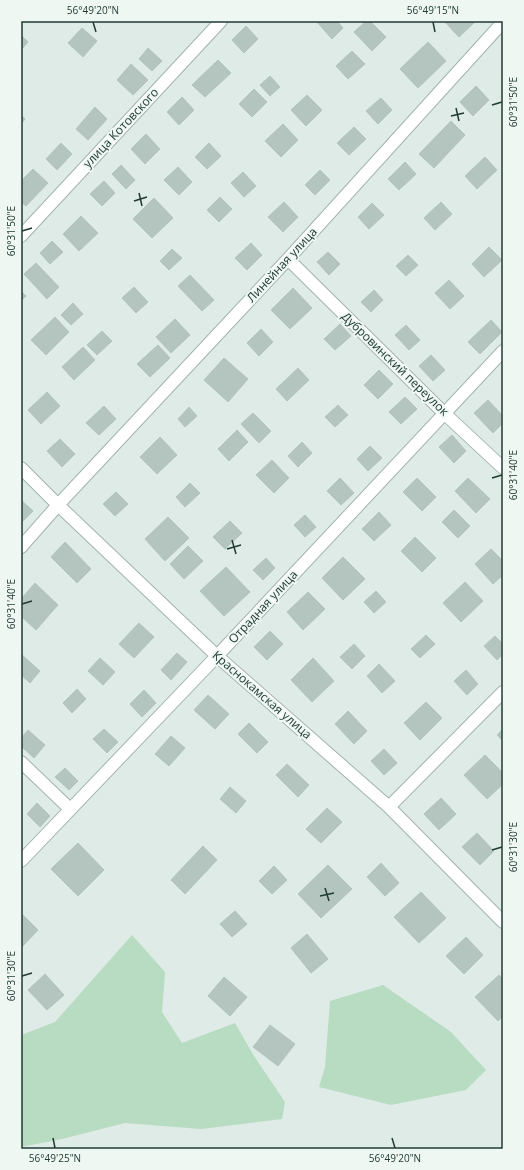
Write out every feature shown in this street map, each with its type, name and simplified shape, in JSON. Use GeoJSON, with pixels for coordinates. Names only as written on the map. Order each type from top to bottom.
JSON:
{"type":"FeatureCollection","features":[{"type":"Feature","properties":{"kind":"street","name":"улица Котовского"},"geometry":{"type":"LineString","coordinates":[[21,236],[221,21]]}},
{"type":"Feature","properties":{"kind":"street","name":"Линейная улица"},"geometry":{"type":"LineString","coordinates":[[21,547],[58,505],[288,260],[503,22]]}},
{"type":"Feature","properties":{"kind":"street","name":"Дубровинский переулок"},"geometry":{"type":"LineString","coordinates":[[288,260],[445,414],[503,468]]}},
{"type":"Feature","properties":{"kind":"street","name":"Отрадная улица"},"geometry":{"type":"LineString","coordinates":[[21,861],[503,351]]}},
{"type":"Feature","properties":{"kind":"street","name":"Краснокамская улица"},"geometry":{"type":"LineString","coordinates":[[21,468],[216,656],[389,807],[503,922]]}},
{"type":"Feature","properties":{"kind":"street"},"geometry":{"type":"LineString","coordinates":[[389,807],[503,692]]}},
{"type":"Feature","properties":{"kind":"street"},"geometry":{"type":"LineString","coordinates":[[21,762],[70,810]]}},
{"type":"Feature","properties":{"kind":"green space"},"geometry":{"type":"Polygon","coordinates":[[[132,935],[165,972],[162,1012],[182,1043],[235,1023],[254,1056],[285,1102],[282,1119],[201,1129],[125,1123],[62,1139],[21,1147],[21,1035],[55,1022],[132,935]]]}},
{"type":"Feature","properties":{"kind":"green space"},"geometry":{"type":"Polygon","coordinates":[[[383,985],[451,1032],[486,1070],[466,1090],[391,1105],[319,1087],[325,1067],[330,1001],[383,985]]]}},
{"type":"Feature","properties":{"kind":"building"},"geometry":{"type":"Polygon","coordinates":[[[337,21],[343,28],[332,39],[317,22],[337,21]]]}},
{"type":"Feature","properties":{"kind":"building"},"geometry":{"type":"Polygon","coordinates":[[[366,21],[370,21],[386,37],[372,51],[354,32],[366,21]]]}},
{"type":"Feature","properties":{"kind":"building"},"geometry":{"type":"Polygon","coordinates":[[[444,21],[476,21],[459,37],[444,21]]]}},
{"type":"Feature","properties":{"kind":"building"},"geometry":{"type":"Polygon","coordinates":[[[246,26],[258,39],[244,53],[232,40],[246,26]]]}},
{"type":"Feature","properties":{"kind":"building"},"geometry":{"type":"Polygon","coordinates":[[[82,28],[97,41],[83,57],[68,43],[82,28]]]}},
{"type":"Feature","properties":{"kind":"building"},"geometry":{"type":"Polygon","coordinates":[[[21,35],[28,42],[21,50],[21,35]]]}},
{"type":"Feature","properties":{"kind":"building"},"geometry":{"type":"Polygon","coordinates":[[[428,42],[446,61],[418,88],[400,69],[428,42]]]}},
{"type":"Feature","properties":{"kind":"building"},"geometry":{"type":"Polygon","coordinates":[[[148,48],[162,61],[152,71],[139,59],[148,48]]]}},
{"type":"Feature","properties":{"kind":"building"},"geometry":{"type":"Polygon","coordinates":[[[352,51],[365,64],[348,79],[336,66],[352,51]]]}},
{"type":"Feature","properties":{"kind":"building"},"geometry":{"type":"Polygon","coordinates":[[[218,60],[231,73],[205,97],[192,85],[218,60]]]}},
{"type":"Feature","properties":{"kind":"building"},"geometry":{"type":"Polygon","coordinates":[[[131,64],[148,80],[133,95],[117,80],[131,64]]]}},
{"type":"Feature","properties":{"kind":"building"},"geometry":{"type":"Polygon","coordinates":[[[270,76],[280,87],[270,96],[260,85],[270,76]]]}},
{"type":"Feature","properties":{"kind":"building"},"geometry":{"type":"Polygon","coordinates":[[[476,86],[489,100],[473,116],[460,102],[476,86]]]}},
{"type":"Feature","properties":{"kind":"building"},"geometry":{"type":"Polygon","coordinates":[[[254,89],[267,102],[252,117],[239,104],[254,89]]]}},
{"type":"Feature","properties":{"kind":"building"},"geometry":{"type":"Polygon","coordinates":[[[307,95],[322,110],[306,126],[291,110],[307,95]]]}},
{"type":"Feature","properties":{"kind":"building"},"geometry":{"type":"Polygon","coordinates":[[[182,97],[194,110],[179,125],[167,112],[182,97]]]}},
{"type":"Feature","properties":{"kind":"building"},"geometry":{"type":"Polygon","coordinates":[[[381,98],[392,110],[378,124],[366,111],[381,98]]]}},
{"type":"Feature","properties":{"kind":"building"},"geometry":{"type":"Polygon","coordinates":[[[95,107],[107,119],[88,140],[76,129],[95,107]]]}},
{"type":"Feature","properties":{"kind":"building"},"geometry":{"type":"Polygon","coordinates":[[[21,115],[25,119],[21,124],[21,115]]]}},
{"type":"Feature","properties":{"kind":"building"},"geometry":{"type":"Polygon","coordinates":[[[451,121],[465,135],[434,168],[419,154],[451,121]]]}},
{"type":"Feature","properties":{"kind":"building"},"geometry":{"type":"Polygon","coordinates":[[[283,124],[298,140],[281,157],[265,141],[283,124]]]}},
{"type":"Feature","properties":{"kind":"building"},"geometry":{"type":"Polygon","coordinates":[[[354,127],[366,139],[349,155],[337,143],[354,127]]]}},
{"type":"Feature","properties":{"kind":"building"},"geometry":{"type":"Polygon","coordinates":[[[146,134],[160,149],[145,164],[131,149],[146,134]]]}},
{"type":"Feature","properties":{"kind":"building"},"geometry":{"type":"Polygon","coordinates":[[[61,143],[72,154],[57,170],[46,159],[61,143]]]}},
{"type":"Feature","properties":{"kind":"building"},"geometry":{"type":"Polygon","coordinates":[[[209,143],[221,156],[207,169],[195,157],[209,143]]]}},
{"type":"Feature","properties":{"kind":"building"},"geometry":{"type":"Polygon","coordinates":[[[485,157],[497,170],[477,189],[465,176],[485,157]]]}},
{"type":"Feature","properties":{"kind":"building"},"geometry":{"type":"Polygon","coordinates":[[[405,162],[416,174],[399,190],[388,179],[405,162]]]}},
{"type":"Feature","properties":{"kind":"building"},"geometry":{"type":"Polygon","coordinates":[[[121,165],[135,180],[126,189],[112,174],[121,165]]]}},
{"type":"Feature","properties":{"kind":"building"},"geometry":{"type":"Polygon","coordinates":[[[178,167],[192,182],[179,195],[164,180],[178,167]]]}},
{"type":"Feature","properties":{"kind":"building"},"geometry":{"type":"Polygon","coordinates":[[[33,169],[48,183],[26,206],[21,202],[21,181],[33,169]]]}},
{"type":"Feature","properties":{"kind":"building"},"geometry":{"type":"Polygon","coordinates":[[[320,170],[330,180],[315,195],[305,185],[320,170]]]}},
{"type":"Feature","properties":{"kind":"building"},"geometry":{"type":"Polygon","coordinates":[[[243,172],[256,186],[244,197],[231,183],[243,172]]]}},
{"type":"Feature","properties":{"kind":"building"},"geometry":{"type":"Polygon","coordinates":[[[104,181],[115,193],[102,206],[90,194],[104,181]]]}},
{"type":"Feature","properties":{"kind":"building"},"geometry":{"type":"Polygon","coordinates":[[[220,197],[232,209],[219,222],[207,210],[220,197]]]}},
{"type":"Feature","properties":{"kind":"building"},"geometry":{"type":"Polygon","coordinates":[[[154,198],[173,218],[152,238],[133,219],[154,198]]]}},
{"type":"Feature","properties":{"kind":"building"},"geometry":{"type":"Polygon","coordinates":[[[284,202],[298,217],[283,232],[268,217],[284,202]]]}},
{"type":"Feature","properties":{"kind":"building"},"geometry":{"type":"Polygon","coordinates":[[[441,202],[452,214],[435,230],[424,218],[441,202]]]}},
{"type":"Feature","properties":{"kind":"building"},"geometry":{"type":"Polygon","coordinates":[[[372,203],[384,215],[369,229],[358,217],[372,203]]]}},
{"type":"Feature","properties":{"kind":"building"},"geometry":{"type":"Polygon","coordinates":[[[81,216],[98,233],[79,251],[63,234],[81,216]]]}},
{"type":"Feature","properties":{"kind":"building"},"geometry":{"type":"Polygon","coordinates":[[[52,241],[63,252],[50,264],[40,253],[52,241]]]}},
{"type":"Feature","properties":{"kind":"building"},"geometry":{"type":"Polygon","coordinates":[[[251,243],[262,255],[247,270],[235,258],[251,243]]]}},
{"type":"Feature","properties":{"kind":"building"},"geometry":{"type":"Polygon","coordinates":[[[489,247],[502,260],[484,277],[472,264],[489,247]]]}},
{"type":"Feature","properties":{"kind":"building"},"geometry":{"type":"Polygon","coordinates":[[[172,249],[182,258],[169,270],[160,261],[172,249]]]}},
{"type":"Feature","properties":{"kind":"building"},"geometry":{"type":"Polygon","coordinates":[[[328,252],[340,264],[329,275],[317,262],[328,252]]]}},
{"type":"Feature","properties":{"kind":"building"},"geometry":{"type":"Polygon","coordinates":[[[408,255],[418,265],[406,276],[396,266],[408,255]]]}},
{"type":"Feature","properties":{"kind":"building"},"geometry":{"type":"Polygon","coordinates":[[[36,263],[59,287],[47,299],[24,274],[36,263]]]}},
{"type":"Feature","properties":{"kind":"building"},"geometry":{"type":"Polygon","coordinates":[[[190,275],[214,300],[202,311],[178,286],[190,275]]]}},
{"type":"Feature","properties":{"kind":"building"},"geometry":{"type":"Polygon","coordinates":[[[449,280],[464,296],[450,309],[435,293],[449,280]]]}},
{"type":"Feature","properties":{"kind":"building"},"geometry":{"type":"Polygon","coordinates":[[[134,287],[148,302],[136,313],[122,298],[134,287]]]}},
{"type":"Feature","properties":{"kind":"building"},"geometry":{"type":"Polygon","coordinates":[[[293,288],[312,308],[290,329],[271,310],[293,288]]]}},
{"type":"Feature","properties":{"kind":"building"},"geometry":{"type":"Polygon","coordinates":[[[374,290],[383,300],[371,312],[361,302],[374,290]]]}},
{"type":"Feature","properties":{"kind":"building"},"geometry":{"type":"Polygon","coordinates":[[[21,291],[26,296],[21,301],[21,291]]]}},
{"type":"Feature","properties":{"kind":"building"},"geometry":{"type":"Polygon","coordinates":[[[73,303],[83,314],[71,325],[61,315],[73,303]]]}},
{"type":"Feature","properties":{"kind":"building"},"geometry":{"type":"Polygon","coordinates":[[[55,317],[69,332],[46,355],[31,340],[55,317]]]}},
{"type":"Feature","properties":{"kind":"building"},"geometry":{"type":"Polygon","coordinates":[[[175,319],[190,335],[171,353],[156,337],[175,319]]]}},
{"type":"Feature","properties":{"kind":"building"},"geometry":{"type":"Polygon","coordinates":[[[491,320],[502,332],[480,354],[468,342],[491,320]]]}},
{"type":"Feature","properties":{"kind":"building"},"geometry":{"type":"Polygon","coordinates":[[[340,324],[351,336],[335,350],[324,339],[340,324]]]}},
{"type":"Feature","properties":{"kind":"building"},"geometry":{"type":"Polygon","coordinates":[[[406,325],[420,340],[409,350],[395,335],[406,325]]]}},
{"type":"Feature","properties":{"kind":"building"},"geometry":{"type":"Polygon","coordinates":[[[261,329],[273,342],[259,356],[247,343],[261,329]]]}},
{"type":"Feature","properties":{"kind":"building"},"geometry":{"type":"Polygon","coordinates":[[[102,331],[112,341],[97,355],[87,345],[102,331]]]}},
{"type":"Feature","properties":{"kind":"building"},"geometry":{"type":"Polygon","coordinates":[[[158,345],[170,358],[150,377],[137,364],[158,345]]]}},
{"type":"Feature","properties":{"kind":"building"},"geometry":{"type":"Polygon","coordinates":[[[83,347],[95,360],[74,380],[62,367],[83,347]]]}},
{"type":"Feature","properties":{"kind":"building"},"geometry":{"type":"Polygon","coordinates":[[[431,355],[445,370],[433,381],[419,366],[431,355]]]}},
{"type":"Feature","properties":{"kind":"building"},"geometry":{"type":"Polygon","coordinates":[[[224,358],[248,379],[228,402],[204,380],[224,358]]]}},
{"type":"Feature","properties":{"kind":"building"},"geometry":{"type":"Polygon","coordinates":[[[298,368],[309,380],[287,401],[276,389],[298,368]]]}},
{"type":"Feature","properties":{"kind":"building"},"geometry":{"type":"Polygon","coordinates":[[[379,370],[393,384],[378,399],[364,385],[379,370]]]}},
{"type":"Feature","properties":{"kind":"building"},"geometry":{"type":"Polygon","coordinates":[[[47,392],[60,406],[41,424],[28,410],[47,392]]]}},
{"type":"Feature","properties":{"kind":"building"},"geometry":{"type":"Polygon","coordinates":[[[405,397],[417,409],[401,424],[389,412],[405,397]]]}},
{"type":"Feature","properties":{"kind":"building"},"geometry":{"type":"Polygon","coordinates":[[[488,400],[503,416],[503,423],[493,433],[474,413],[488,400]]]}},
{"type":"Feature","properties":{"kind":"building"},"geometry":{"type":"Polygon","coordinates":[[[338,405],[348,415],[335,427],[325,417],[338,405]]]}},
{"type":"Feature","properties":{"kind":"building"},"geometry":{"type":"Polygon","coordinates":[[[104,406],[116,419],[99,435],[86,423],[104,406]]]}},
{"type":"Feature","properties":{"kind":"building"},"geometry":{"type":"Polygon","coordinates":[[[189,407],[197,416],[185,427],[178,419],[189,407]]]}},
{"type":"Feature","properties":{"kind":"building"},"geometry":{"type":"Polygon","coordinates":[[[253,413],[271,431],[259,443],[241,424],[253,413]]]}},
{"type":"Feature","properties":{"kind":"building"},"geometry":{"type":"Polygon","coordinates":[[[237,430],[248,442],[229,461],[218,449],[237,430]]]}},
{"type":"Feature","properties":{"kind":"building"},"geometry":{"type":"Polygon","coordinates":[[[452,435],[466,451],[454,463],[439,447],[452,435]]]}},
{"type":"Feature","properties":{"kind":"building"},"geometry":{"type":"Polygon","coordinates":[[[160,437],[177,455],[157,474],[140,457],[160,437]]]}},
{"type":"Feature","properties":{"kind":"building"},"geometry":{"type":"Polygon","coordinates":[[[60,439],[75,454],[62,467],[47,451],[60,439]]]}},
{"type":"Feature","properties":{"kind":"building"},"geometry":{"type":"Polygon","coordinates":[[[302,442],[312,453],[298,467],[288,456],[302,442]]]}},
{"type":"Feature","properties":{"kind":"building"},"geometry":{"type":"Polygon","coordinates":[[[370,446],[382,458],[368,471],[357,459],[370,446]]]}},
{"type":"Feature","properties":{"kind":"building"},"geometry":{"type":"Polygon","coordinates":[[[272,460],[289,478],[274,493],[256,475],[272,460]]]}},
{"type":"Feature","properties":{"kind":"building"},"geometry":{"type":"Polygon","coordinates":[[[340,478],[354,493],[341,505],[327,491],[340,478]]]}},
{"type":"Feature","properties":{"kind":"building"},"geometry":{"type":"Polygon","coordinates":[[[417,478],[436,497],[422,511],[403,492],[417,478]]]}},
{"type":"Feature","properties":{"kind":"building"},"geometry":{"type":"Polygon","coordinates":[[[468,478],[490,499],[476,513],[455,491],[468,478]]]}},
{"type":"Feature","properties":{"kind":"building"},"geometry":{"type":"Polygon","coordinates":[[[190,483],[200,493],[185,507],[176,497],[190,483]]]}},
{"type":"Feature","properties":{"kind":"building"},"geometry":{"type":"Polygon","coordinates":[[[116,492],[128,504],[115,516],[103,504],[116,492]]]}},
{"type":"Feature","properties":{"kind":"building"},"geometry":{"type":"Polygon","coordinates":[[[21,500],[33,511],[21,523],[21,500]]]}},
{"type":"Feature","properties":{"kind":"building"},"geometry":{"type":"Polygon","coordinates":[[[454,510],[470,526],[458,538],[442,522],[454,510]]]}},
{"type":"Feature","properties":{"kind":"building"},"geometry":{"type":"Polygon","coordinates":[[[379,512],[391,525],[374,541],[362,529],[379,512]]]}},
{"type":"Feature","properties":{"kind":"building"},"geometry":{"type":"Polygon","coordinates":[[[305,515],[316,527],[305,537],[294,525],[305,515]]]}},
{"type":"Feature","properties":{"kind":"building"},"geometry":{"type":"Polygon","coordinates":[[[168,517],[189,538],[165,561],[145,539],[168,517]]]}},
{"type":"Feature","properties":{"kind":"building"},"geometry":{"type":"Polygon","coordinates":[[[230,521],[242,533],[225,549],[213,537],[230,521]]]}},
{"type":"Feature","properties":{"kind":"building"},"geometry":{"type":"Polygon","coordinates":[[[415,537],[436,558],[422,572],[401,551],[415,537]]]}},
{"type":"Feature","properties":{"kind":"building"},"geometry":{"type":"Polygon","coordinates":[[[65,542],[91,569],[77,583],[51,557],[65,542]]]}},
{"type":"Feature","properties":{"kind":"building"},"geometry":{"type":"Polygon","coordinates":[[[188,546],[203,561],[184,579],[170,564],[188,546]]]}},
{"type":"Feature","properties":{"kind":"building"},"geometry":{"type":"Polygon","coordinates":[[[491,549],[503,561],[503,575],[493,584],[475,564],[491,549]]]}},
{"type":"Feature","properties":{"kind":"building"},"geometry":{"type":"Polygon","coordinates":[[[343,557],[365,579],[343,600],[322,578],[343,557]]]}},
{"type":"Feature","properties":{"kind":"building"},"geometry":{"type":"Polygon","coordinates":[[[266,558],[275,568],[263,580],[253,570],[266,558]]]}},
{"type":"Feature","properties":{"kind":"building"},"geometry":{"type":"Polygon","coordinates":[[[226,567],[250,592],[224,616],[200,591],[226,567]]]}},
{"type":"Feature","properties":{"kind":"building"},"geometry":{"type":"Polygon","coordinates":[[[465,582],[483,601],[461,622],[443,603],[465,582]]]}},
{"type":"Feature","properties":{"kind":"building"},"geometry":{"type":"Polygon","coordinates":[[[35,583],[58,605],[36,630],[21,616],[21,599],[35,583]]]}},
{"type":"Feature","properties":{"kind":"building"},"geometry":{"type":"Polygon","coordinates":[[[376,591],[386,602],[374,613],[364,602],[376,591]]]}},
{"type":"Feature","properties":{"kind":"building"},"geometry":{"type":"Polygon","coordinates":[[[308,592],[325,609],[303,630],[287,612],[308,592]]]}},
{"type":"Feature","properties":{"kind":"building"},"geometry":{"type":"Polygon","coordinates":[[[139,623],[154,637],[134,658],[119,644],[139,623]]]}},
{"type":"Feature","properties":{"kind":"building"},"geometry":{"type":"Polygon","coordinates":[[[270,631],[283,644],[267,660],[254,647],[270,631]]]}},
{"type":"Feature","properties":{"kind":"building"},"geometry":{"type":"Polygon","coordinates":[[[426,635],[435,644],[420,658],[411,649],[426,635]]]}},
{"type":"Feature","properties":{"kind":"building"},"geometry":{"type":"Polygon","coordinates":[[[495,636],[503,644],[503,654],[497,660],[484,646],[495,636]]]}},
{"type":"Feature","properties":{"kind":"building"},"geometry":{"type":"Polygon","coordinates":[[[354,644],[365,656],[352,669],[340,657],[354,644]]]}},
{"type":"Feature","properties":{"kind":"building"},"geometry":{"type":"Polygon","coordinates":[[[177,653],[187,662],[171,680],[161,670],[177,653]]]}},
{"type":"Feature","properties":{"kind":"building"},"geometry":{"type":"Polygon","coordinates":[[[21,654],[40,671],[30,683],[21,675],[21,654]]]}},
{"type":"Feature","properties":{"kind":"building"},"geometry":{"type":"Polygon","coordinates":[[[100,658],[115,672],[103,685],[88,671],[100,658]]]}},
{"type":"Feature","properties":{"kind":"building"},"geometry":{"type":"Polygon","coordinates":[[[313,658],[334,681],[312,702],[291,680],[313,658]]]}},
{"type":"Feature","properties":{"kind":"building"},"geometry":{"type":"Polygon","coordinates":[[[379,664],[395,681],[382,693],[367,676],[379,664]]]}},
{"type":"Feature","properties":{"kind":"building"},"geometry":{"type":"Polygon","coordinates":[[[466,670],[478,684],[467,695],[454,681],[466,670]]]}},
{"type":"Feature","properties":{"kind":"building"},"geometry":{"type":"Polygon","coordinates":[[[77,689],[86,699],[72,713],[63,703],[77,689]]]}},
{"type":"Feature","properties":{"kind":"building"},"geometry":{"type":"Polygon","coordinates":[[[144,690],[156,703],[142,717],[130,704],[144,690]]]}},
{"type":"Feature","properties":{"kind":"building"},"geometry":{"type":"Polygon","coordinates":[[[208,695],[229,714],[215,729],[194,710],[208,695]]]}},
{"type":"Feature","properties":{"kind":"building"},"geometry":{"type":"Polygon","coordinates":[[[426,702],[442,718],[420,740],[404,723],[426,702]]]}},
{"type":"Feature","properties":{"kind":"building"},"geometry":{"type":"Polygon","coordinates":[[[348,711],[367,731],[354,744],[335,724],[348,711]]]}},
{"type":"Feature","properties":{"kind":"building"},"geometry":{"type":"Polygon","coordinates":[[[249,723],[268,742],[257,753],[238,734],[249,723]]]}},
{"type":"Feature","properties":{"kind":"building"},"geometry":{"type":"Polygon","coordinates":[[[104,729],[118,742],[107,753],[93,739],[104,729]]]}},
{"type":"Feature","properties":{"kind":"building"},"geometry":{"type":"Polygon","coordinates":[[[503,729],[503,741],[497,735],[503,729]]]}},
{"type":"Feature","properties":{"kind":"building"},"geometry":{"type":"Polygon","coordinates":[[[28,730],[45,745],[34,758],[21,746],[21,738],[28,730]]]}},
{"type":"Feature","properties":{"kind":"building"},"geometry":{"type":"Polygon","coordinates":[[[171,736],[185,748],[169,766],[155,754],[171,736]]]}},
{"type":"Feature","properties":{"kind":"building"},"geometry":{"type":"Polygon","coordinates":[[[384,749],[397,763],[384,775],[371,761],[384,749]]]}},
{"type":"Feature","properties":{"kind":"building"},"geometry":{"type":"Polygon","coordinates":[[[485,755],[503,773],[503,784],[487,799],[464,775],[485,755]]]}},
{"type":"Feature","properties":{"kind":"building"},"geometry":{"type":"Polygon","coordinates":[[[287,764],[309,785],[298,797],[276,775],[287,764]]]}},
{"type":"Feature","properties":{"kind":"building"},"geometry":{"type":"Polygon","coordinates":[[[65,768],[78,781],[69,790],[55,777],[65,768]]]}},
{"type":"Feature","properties":{"kind":"building"},"geometry":{"type":"Polygon","coordinates":[[[230,787],[246,801],[236,813],[220,799],[230,787]]]}},
{"type":"Feature","properties":{"kind":"building"},"geometry":{"type":"Polygon","coordinates":[[[441,798],[456,814],[439,830],[424,814],[441,798]]]}},
{"type":"Feature","properties":{"kind":"building"},"geometry":{"type":"Polygon","coordinates":[[[37,803],[50,816],[40,827],[27,814],[37,803]]]}},
{"type":"Feature","properties":{"kind":"building"},"geometry":{"type":"Polygon","coordinates":[[[327,808],[342,822],[321,843],[306,829],[327,808]]]}},
{"type":"Feature","properties":{"kind":"building"},"geometry":{"type":"Polygon","coordinates":[[[477,833],[494,851],[480,865],[462,847],[477,833]]]}},
{"type":"Feature","properties":{"kind":"building"},"geometry":{"type":"Polygon","coordinates":[[[78,843],[104,870],[78,896],[51,869],[78,843]]]}},
{"type":"Feature","properties":{"kind":"building"},"geometry":{"type":"Polygon","coordinates":[[[203,846],[217,860],[185,894],[171,880],[203,846]]]}},
{"type":"Feature","properties":{"kind":"building"},"geometry":{"type":"Polygon","coordinates":[[[381,863],[399,883],[385,896],[367,877],[381,863]]]}},
{"type":"Feature","properties":{"kind":"building"},"geometry":{"type":"Polygon","coordinates":[[[328,865],[352,889],[321,918],[298,894],[328,865]]]}},
{"type":"Feature","properties":{"kind":"building"},"geometry":{"type":"Polygon","coordinates":[[[274,866],[287,880],[272,894],[259,881],[274,866]]]}},
{"type":"Feature","properties":{"kind":"building"},"geometry":{"type":"Polygon","coordinates":[[[421,892],[446,918],[419,943],[394,917],[421,892]]]}},
{"type":"Feature","properties":{"kind":"building"},"geometry":{"type":"Polygon","coordinates":[[[235,911],[247,924],[232,937],[220,924],[235,911]]]}},
{"type":"Feature","properties":{"kind":"building"},"geometry":{"type":"Polygon","coordinates":[[[21,913],[38,930],[21,948],[21,913]]]}},
{"type":"Feature","properties":{"kind":"building"},"geometry":{"type":"Polygon","coordinates":[[[307,934],[328,959],[311,973],[291,948],[307,934]]]}},
{"type":"Feature","properties":{"kind":"building"},"geometry":{"type":"Polygon","coordinates":[[[466,937],[483,955],[464,974],[446,956],[466,937]]]}},
{"type":"Feature","properties":{"kind":"building"},"geometry":{"type":"Polygon","coordinates":[[[45,974],[64,995],[47,1010],[28,990],[45,974]]]}},
{"type":"Feature","properties":{"kind":"building"},"geometry":{"type":"Polygon","coordinates":[[[499,975],[503,979],[503,1016],[498,1021],[475,997],[499,975]]]}},
{"type":"Feature","properties":{"kind":"building"},"geometry":{"type":"Polygon","coordinates":[[[224,977],[247,997],[230,1016],[208,996],[224,977]]]}},
{"type":"Feature","properties":{"kind":"building"},"geometry":{"type":"Polygon","coordinates":[[[270,1025],[295,1044],[278,1066],[253,1047],[270,1025]]]}}]}
